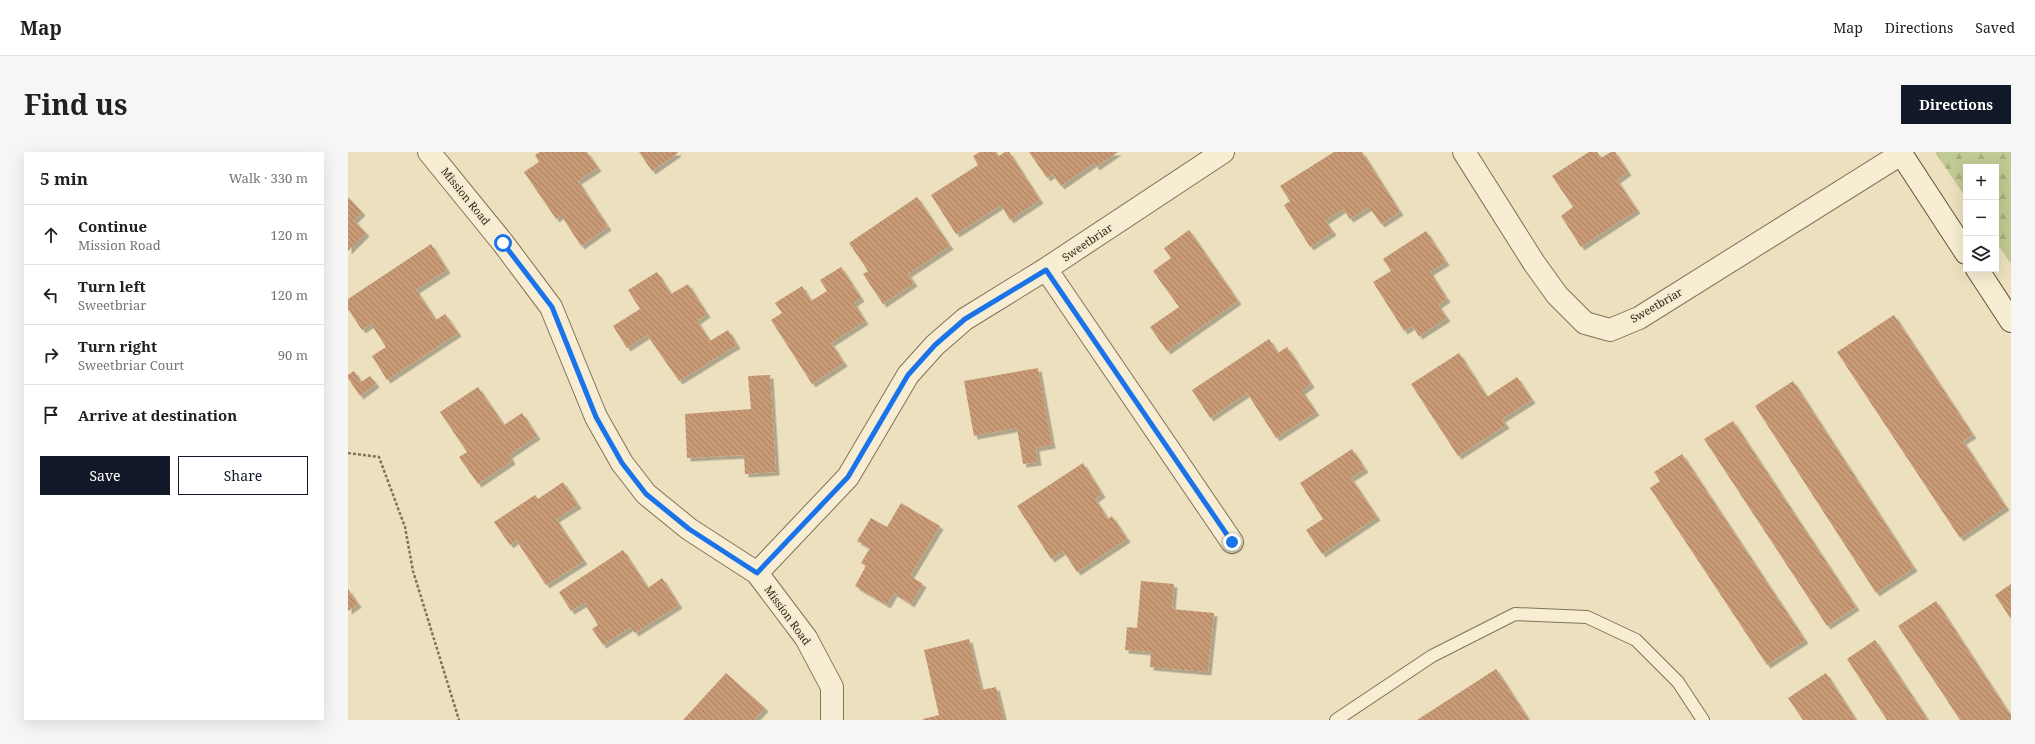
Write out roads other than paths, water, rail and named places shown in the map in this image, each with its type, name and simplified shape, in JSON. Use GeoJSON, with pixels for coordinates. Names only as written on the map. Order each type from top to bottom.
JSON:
{"type":"FeatureCollection","features":[{"type":"Feature","properties":{"kind":"street","name":"Sweetbriar"},"geometry":{"type":"LineString","coordinates":[[757,573],[848,477],[908,375],[935,345],[965,319],[1046,270],[1223,152]]}},
{"type":"Feature","properties":{"kind":"street","name":"Sweetbriar"},"geometry":{"type":"LineString","coordinates":[[1464,152],[1534,264],[1557,295],[1585,323],[1610,330],[1638,318],[1900,153]]}},
{"type":"Feature","properties":{"kind":"street","name":"Mission Road"},"geometry":{"type":"LineString","coordinates":[[434,153],[552,307],[596,417],[622,463],[646,494],[689,529],[757,573],[806,638],[832,688],[832,720]]}},
{"type":"Feature","properties":{"kind":"street"},"geometry":{"type":"LineString","coordinates":[[1900,153],[1963,248]]}},
{"type":"Feature","properties":{"kind":"street"},"geometry":{"type":"LineString","coordinates":[[1046,270],[1232,542]]}},
{"type":"Feature","properties":{"kind":"street"},"geometry":{"type":"LineString","coordinates":[[1979,272],[2011,321]]}},
{"type":"Feature","properties":{"kind":"lane"},"geometry":{"type":"LineString","coordinates":[[1336,720],[1432,656],[1515,614],[1587,617],[1636,640],[1678,682],[1703,720]]}}]}
